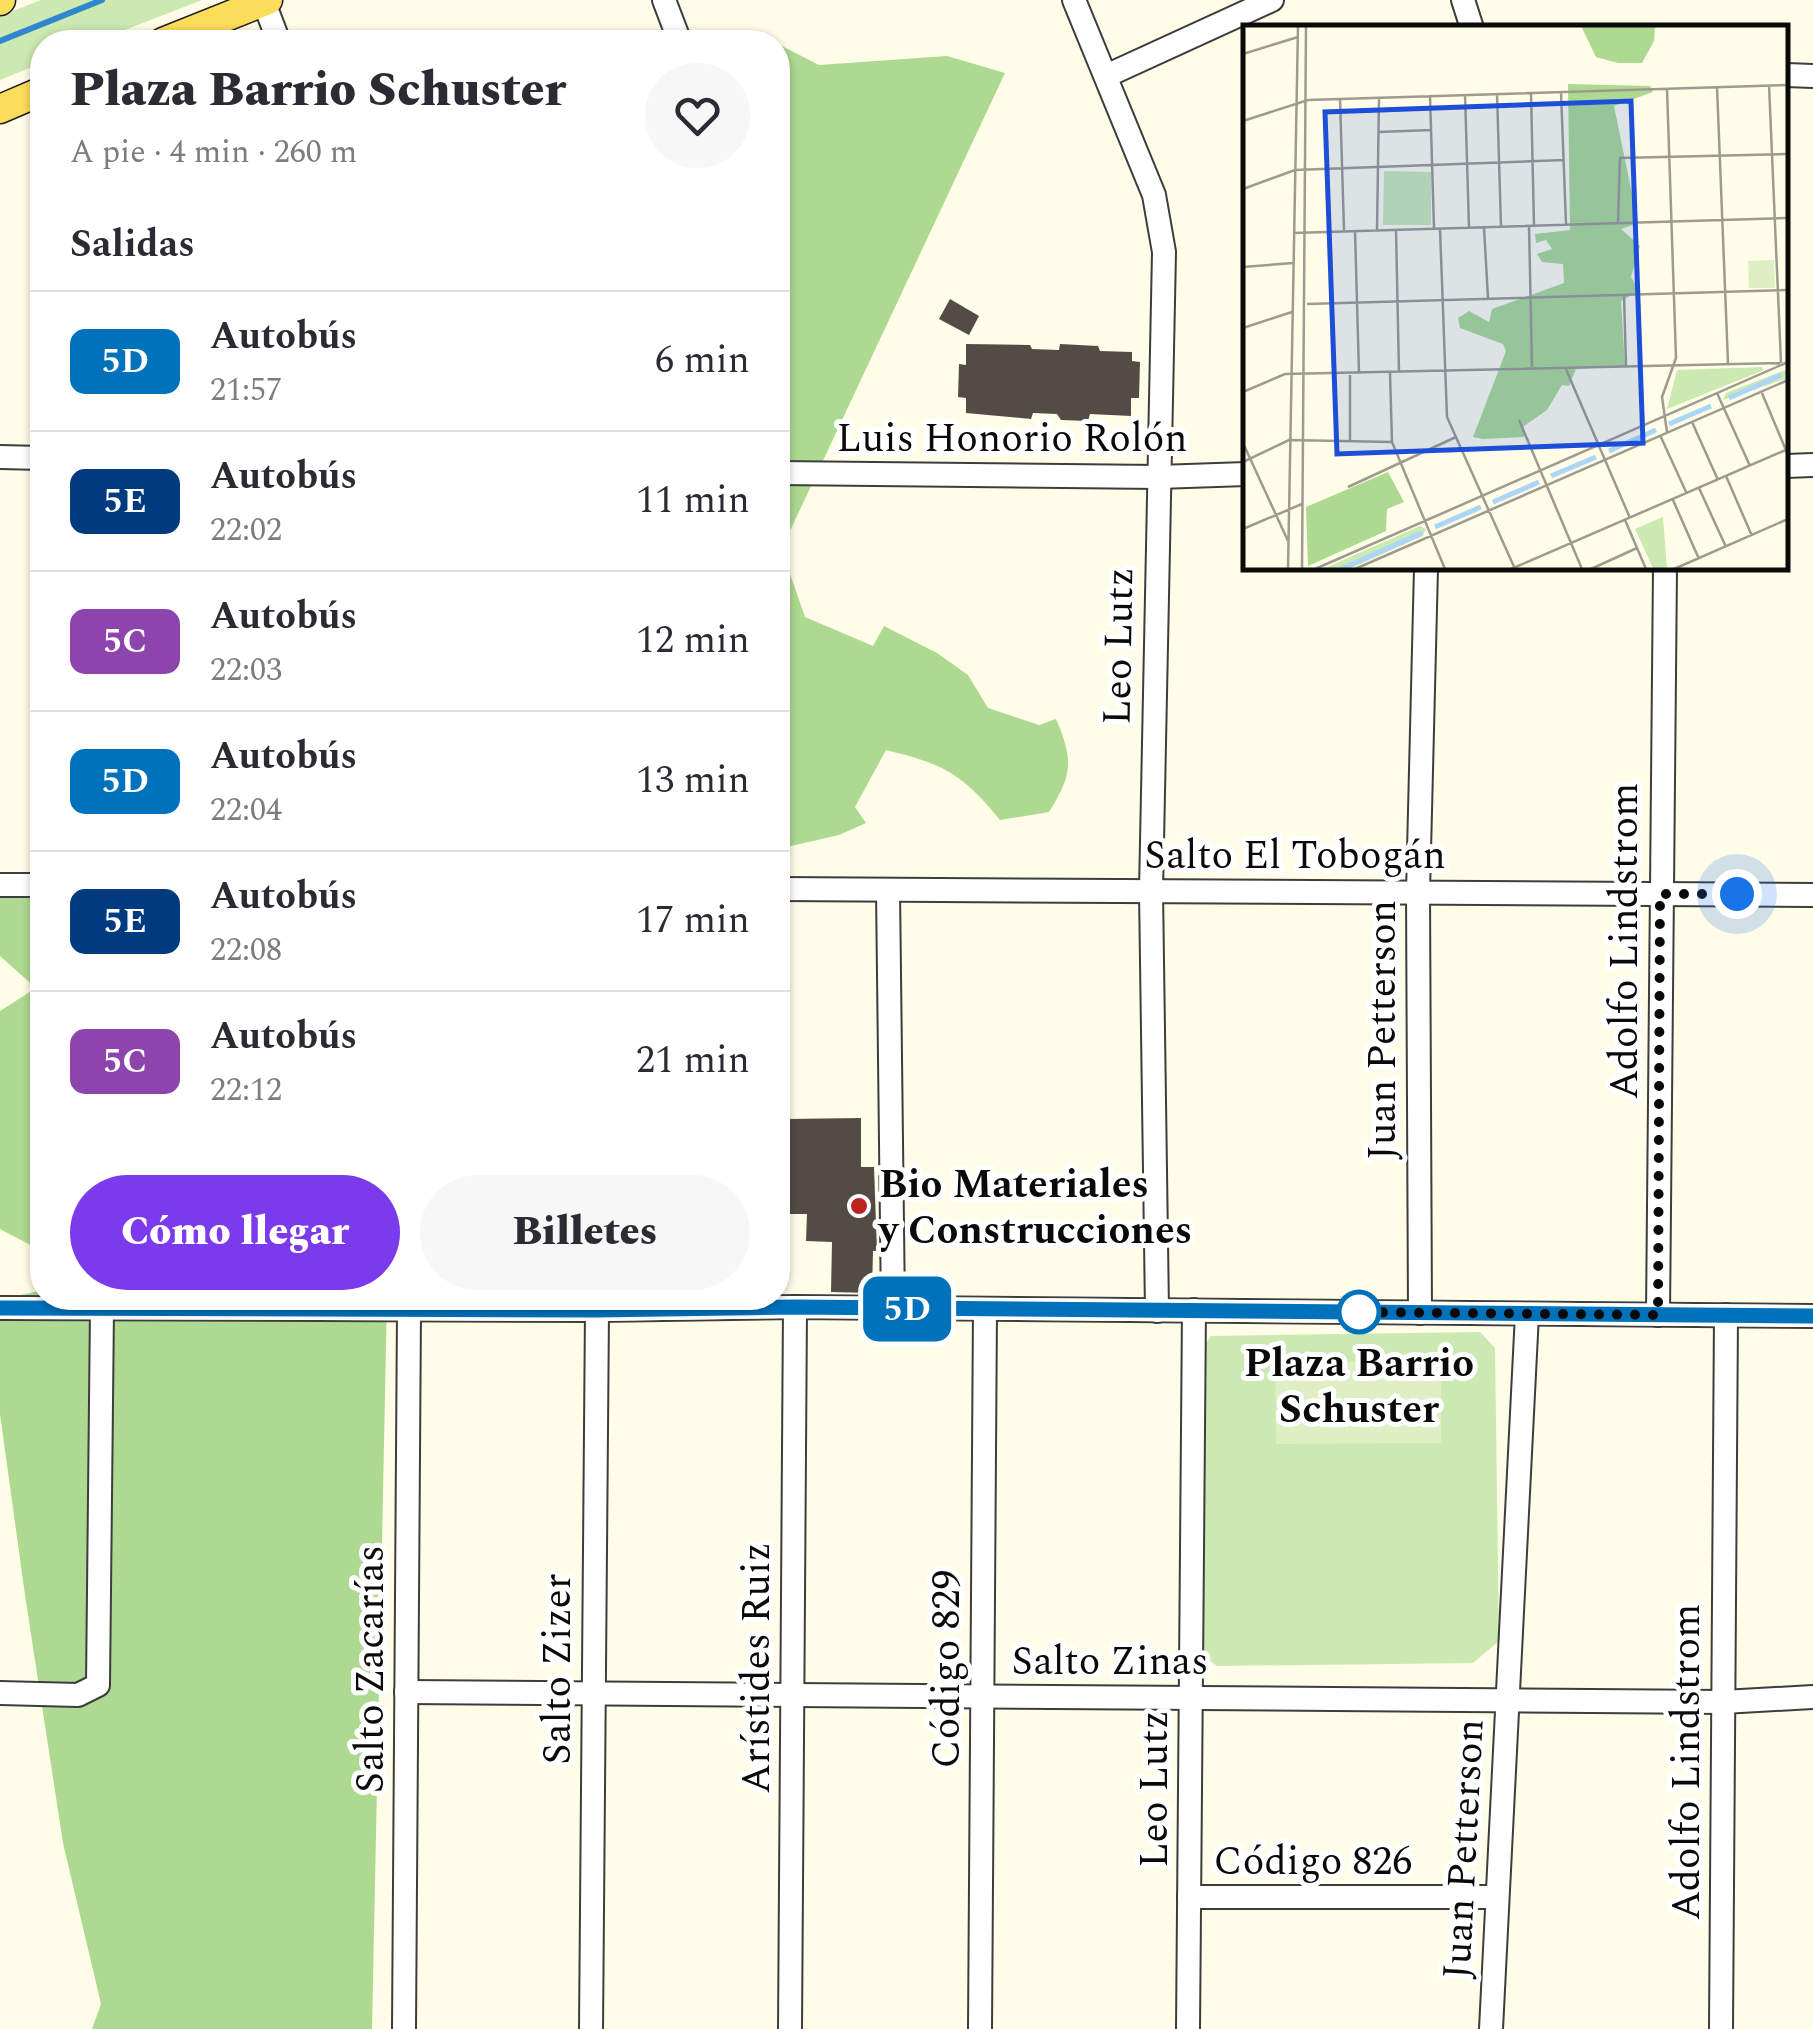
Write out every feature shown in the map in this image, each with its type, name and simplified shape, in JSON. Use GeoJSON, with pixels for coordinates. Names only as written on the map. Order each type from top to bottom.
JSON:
{"type":"FeatureCollection","features":[{"type":"Feature","properties":{"kind":"main road"},"geometry":{"type":"LineString","coordinates":[[193,30],[265,1]]}},
{"type":"Feature","properties":{"kind":"main road"},"geometry":{"type":"LineString","coordinates":[[0,108],[30,96]]}},
{"type":"Feature","properties":{"kind":"street"},"geometry":{"type":"LineString","coordinates":[[664,0],[675,30]]}},
{"type":"Feature","properties":{"kind":"street","name":"Leo Lutz"},"geometry":{"type":"LineString","coordinates":[[1074,0],[1154,195],[1164,252],[1151,891],[1157,1311]]}},
{"type":"Feature","properties":{"kind":"street"},"geometry":{"type":"LineString","coordinates":[[1106,76],[1272,0]]}},
{"type":"Feature","properties":{"kind":"street"},"geometry":{"type":"LineString","coordinates":[[1463,0],[1471,25]]}},
{"type":"Feature","properties":{"kind":"street"},"geometry":{"type":"LineString","coordinates":[[265,1],[275,30]]}},
{"type":"Feature","properties":{"kind":"street"},"geometry":{"type":"LineString","coordinates":[[1788,74],[1813,76]]}},
{"type":"Feature","properties":{"kind":"street"},"geometry":{"type":"LineString","coordinates":[[0,458],[30,458]]}},
{"type":"Feature","properties":{"kind":"street","name":"Luis Honorio Rolón"},"geometry":{"type":"LineString","coordinates":[[790,473],[1158,477],[1243,474]]}},
{"type":"Feature","properties":{"kind":"street","name":"Juan Petterson"},"geometry":{"type":"LineString","coordinates":[[1420,1313],[1418,892],[1426,570]]}},
{"type":"Feature","properties":{"kind":"street","name":"Adolfo Lindstrom"},"geometry":{"type":"LineString","coordinates":[[1658,1315],[1665,570]]}},
{"type":"Feature","properties":{"kind":"street"},"geometry":{"type":"LineString","coordinates":[[0,885],[30,885]]}},
{"type":"Feature","properties":{"kind":"street","name":"Salto El Tobogán"},"geometry":{"type":"LineString","coordinates":[[790,889],[1813,894]]}},
{"type":"Feature","properties":{"kind":"street"},"geometry":{"type":"LineString","coordinates":[[888,890],[893,1308]]}},
{"type":"Feature","properties":{"kind":"street"},"geometry":{"type":"LineString","coordinates":[[790,1307],[1813,1316]]}},
{"type":"Feature","properties":{"kind":"street","name":"Arístides Ruiz"},"geometry":{"type":"LineString","coordinates":[[790,2029],[795,1307]]}},
{"type":"Feature","properties":{"kind":"street"},"geometry":{"type":"LineString","coordinates":[[0,1308],[30,1308]]}},
{"type":"Feature","properties":{"kind":"street","name":"Código 829"},"geometry":{"type":"LineString","coordinates":[[980,2029],[985,1309]]}},
{"type":"Feature","properties":{"kind":"street"},"geometry":{"type":"LineString","coordinates":[[0,1693],[78,1695],[98,1686],[102,1310]]}},
{"type":"Feature","properties":{"kind":"street"},"geometry":{"type":"LineString","coordinates":[[409,1310],[596,1310]]}},
{"type":"Feature","properties":{"kind":"street","name":"Salto Zacarías"},"geometry":{"type":"LineString","coordinates":[[404,2029],[409,1310]]}},
{"type":"Feature","properties":{"kind":"street","name":"Salto Zizer"},"geometry":{"type":"LineString","coordinates":[[591,2029],[596,1310]]}},
{"type":"Feature","properties":{"kind":"street","name":"Leo Lutz"},"geometry":{"type":"LineString","coordinates":[[1188,2029],[1194,1310]]}},
{"type":"Feature","properties":{"kind":"street","name":"Juan Petterson"},"geometry":{"type":"LineString","coordinates":[[1491,2029],[1526,1314]]}},
{"type":"Feature","properties":{"kind":"street","name":"Adolfo Lindstrom"},"geometry":{"type":"LineString","coordinates":[[1720,2029],[1726,1316]]}},
{"type":"Feature","properties":{"kind":"street","name":"Salto Zinas"},"geometry":{"type":"LineString","coordinates":[[406,1692],[1723,1702],[1813,1697]]}},
{"type":"Feature","properties":{"kind":"street","name":"Código 826"},"geometry":{"type":"LineString","coordinates":[[1189,1897],[1496,1897]]}},
{"type":"Feature","properties":{"kind":"green space"},"geometry":{"type":"Polygon","coordinates":[[[41,0],[202,0],[125,30],[30,30],[30,68],[0,80],[0,16],[41,0]]]}},
{"type":"Feature","properties":{"kind":"green space"},"geometry":{"type":"Polygon","coordinates":[[[790,50],[819,65],[947,56],[1005,73],[790,531],[790,50]]]}},
{"type":"Feature","properties":{"kind":"green space"},"geometry":{"type":"Polygon","coordinates":[[[790,574],[805,617],[873,646],[884,626],[937,653],[968,675],[988,708],[1039,725],[1056,719],[1066,746],[1066,777],[1049,812],[1000,820],[974,791],[950,773],[923,760],[886,750],[855,807],[866,823],[839,835],[790,846],[790,574]]]}},
{"type":"Feature","properties":{"kind":"green space"},"geometry":{"type":"Polygon","coordinates":[[[30,881],[30,983],[0,956],[0,897],[30,881]]]}},
{"type":"Feature","properties":{"kind":"green space"},"geometry":{"type":"Polygon","coordinates":[[[30,992],[30,1245],[0,1229],[0,1011],[30,992]]]}},
{"type":"Feature","properties":{"kind":"green space"},"geometry":{"type":"Polygon","coordinates":[[[30,1293],[30,1310],[387,1310],[372,2029],[92,2029],[101,2004],[63,1843],[0,1414],[0,1300],[30,1293]]]}},
{"type":"Feature","properties":{"kind":"green space","name":"Plaza Barrio Schuster"},"geometry":{"type":"Polygon","coordinates":[[[1480,1332],[1495,1348],[1499,1641],[1473,1663],[1217,1666],[1197,1650],[1196,1357],[1211,1336],[1480,1332]]]}},
{"type":"Feature","properties":{"kind":"green space"},"geometry":{"type":"Polygon","coordinates":[[[1441,1361],[1441,1443],[1276,1444],[1275,1362],[1441,1361]]]}},
{"type":"Feature","properties":{"kind":"building"},"geometry":{"type":"Polygon","coordinates":[[[950,299],[979,316],[969,335],[939,319],[950,299]]]}},
{"type":"Feature","properties":{"kind":"building"},"geometry":{"type":"Polygon","coordinates":[[[966,344],[1030,345],[1032,349],[1059,350],[1060,344],[1132,352],[1132,361],[1140,362],[1139,398],[1131,398],[1131,416],[1090,414],[1088,421],[1061,420],[1057,414],[1033,413],[1031,419],[966,413],[966,398],[958,397],[959,364],[966,365],[966,344]]]}},
{"type":"Feature","properties":{"kind":"building"},"geometry":{"type":"Polygon","coordinates":[[[861,1118],[861,1167],[874,1167],[877,1251],[873,1251],[872,1293],[831,1292],[832,1242],[806,1241],[807,1214],[790,1214],[790,1119],[861,1118]]]}},
{"type":"Feature","properties":{"kind":"waterway"},"geometry":{"type":"LineString","coordinates":[[0,41],[102,0]]}},
{"type":"Feature","properties":{"kind":"bus line","name":"5D"},"geometry":{"type":"LineString","coordinates":[[790,1307],[1813,1316]]}},
{"type":"Feature","properties":{"kind":"bus line","name":"5D"},"geometry":{"type":"LineString","coordinates":[[0,1308],[30,1308]]}},
{"type":"Feature","properties":{"kind":"place","name":"Bio Materiales y Construcciones"},"geometry":{"type":"Point","coordinates":[859,1206]}},
{"type":"Feature","properties":{"kind":"place","name":"Plaza Barrio Schuster"},"geometry":{"type":"Point","coordinates":[1359,1312]}},
{"type":"Feature","properties":{"kind":"route"},"geometry":{"type":"LineString","coordinates":[[1359,1312],[1344,1312],[1658,1315],[1660,894],[1737,894]]}}]}
